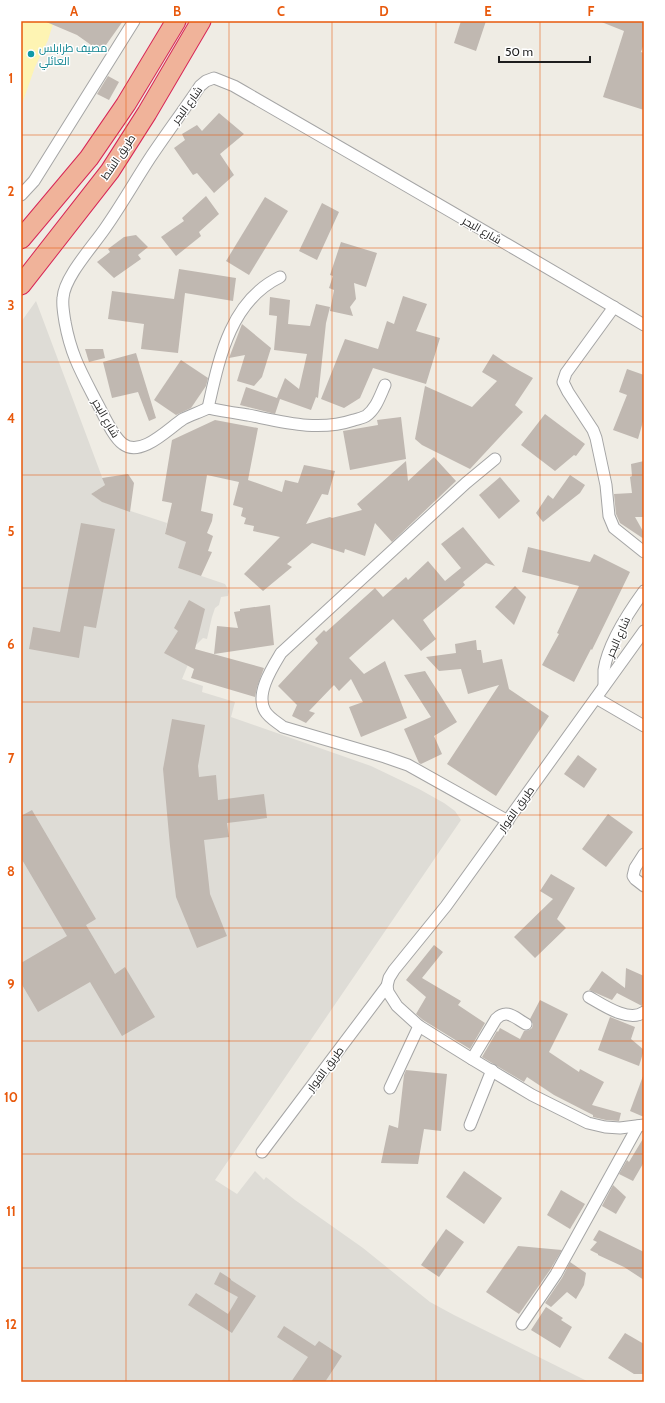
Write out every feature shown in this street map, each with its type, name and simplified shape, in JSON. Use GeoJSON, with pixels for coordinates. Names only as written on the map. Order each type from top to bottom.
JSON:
{"type":"FeatureCollection","features":[{"type":"Feature","properties":{"kind":"highway","name":"طريق الشط"},"geometry":{"type":"LineString","coordinates":[[21,239],[89,158],[126,104],[176,21]]}},
{"type":"Feature","properties":{"kind":"highway","name":"طريق الشط"},"geometry":{"type":"LineString","coordinates":[[21,285],[110,171],[147,113],[201,21]]}},
{"type":"Feature","properties":{"kind":"street"},"geometry":{"type":"LineString","coordinates":[[21,195],[34,181],[134,21]]}},
{"type":"Feature","properties":{"kind":"street","name":"شارع البحر"},"geometry":{"type":"LineString","coordinates":[[208,408],[183,420],[157,439],[142,446],[132,448],[123,445],[110,426],[76,364],[68,339],[63,312],[63,298],[65,287],[71,277],[106,227],[150,158],[200,86],[206,81],[214,78],[240,90],[644,325]]}},
{"type":"Feature","properties":{"kind":"street"},"geometry":{"type":"LineString","coordinates":[[280,277],[270,282],[257,292],[239,314],[229,332],[222,351],[208,408],[249,415],[280,423],[329,426],[346,423],[365,416],[376,405],[385,385]]}},
{"type":"Feature","properties":{"kind":"street"},"geometry":{"type":"LineString","coordinates":[[614,307],[566,373],[563,382],[593,430],[596,438],[606,485],[609,516],[614,528],[644,552]]}},
{"type":"Feature","properties":{"kind":"street"},"geometry":{"type":"LineString","coordinates":[[495,459],[466,483],[281,653],[273,666],[264,687],[262,700],[264,710],[272,719],[284,727],[408,765],[508,821]]}},
{"type":"Feature","properties":{"kind":"street","name":"شارع البحر"},"geometry":{"type":"LineString","coordinates":[[604,686],[604,669],[612,645],[630,611],[644,592]]}},
{"type":"Feature","properties":{"kind":"street","name":"طريق الفوار"},"geometry":{"type":"LineString","coordinates":[[262,1152],[387,986],[389,978],[394,970],[446,906],[644,631]]}},
{"type":"Feature","properties":{"kind":"street"},"geometry":{"type":"LineString","coordinates":[[596,698],[644,726]]}},
{"type":"Feature","properties":{"kind":"street"},"geometry":{"type":"LineString","coordinates":[[644,854],[635,868],[633,876],[644,886]]}},
{"type":"Feature","properties":{"kind":"street"},"geometry":{"type":"LineString","coordinates":[[387,986],[388,992],[397,1006],[419,1026],[532,1095],[588,1123],[605,1127],[620,1128],[641,1125]]}},
{"type":"Feature","properties":{"kind":"street"},"geometry":{"type":"LineString","coordinates":[[589,997],[611,1009],[634,1016],[640,1015],[644,1012]]}},
{"type":"Feature","properties":{"kind":"street"},"geometry":{"type":"LineString","coordinates":[[472,1059],[496,1019],[501,1014],[505,1013],[526,1024]]}},
{"type":"Feature","properties":{"kind":"street"},"geometry":{"type":"LineString","coordinates":[[390,1088],[419,1026]]}},
{"type":"Feature","properties":{"kind":"street"},"geometry":{"type":"LineString","coordinates":[[470,1126],[492,1070]]}},
{"type":"Feature","properties":{"kind":"street"},"geometry":{"type":"LineString","coordinates":[[522,1324],[556,1274],[641,1125]]}},
{"type":"Feature","properties":{"kind":"shaded area"},"geometry":{"type":"Polygon","coordinates":[[[36,301],[105,485],[91,494],[103,502],[167,523],[165,534],[187,542],[178,568],[225,584],[229,591],[228,596],[221,597],[219,605],[215,608],[207,639],[203,638],[196,645],[182,679],[203,686],[202,692],[235,702],[231,717],[371,766],[444,803],[455,811],[461,820],[215,1180],[237,1194],[255,1171],[264,1180],[266,1177],[295,1200],[363,1248],[430,1302],[589,1382],[21,1382],[21,322],[36,301]]]}},
{"type":"Feature","properties":{"kind":"sand","name":"مصيف طرابلس العائلي"},"geometry":{"type":"Polygon","coordinates":[[[21,21],[54,21],[48,40],[35,67],[21,107],[21,21]]]}},
{"type":"Feature","properties":{"kind":"building"},"geometry":{"type":"Polygon","coordinates":[[[44,21],[123,21],[101,52],[77,35],[44,21]]]}},
{"type":"Feature","properties":{"kind":"building"},"geometry":{"type":"Polygon","coordinates":[[[461,21],[486,21],[476,51],[454,43],[461,21]]]}},
{"type":"Feature","properties":{"kind":"building"},"geometry":{"type":"Polygon","coordinates":[[[599,21],[644,21],[644,44],[641,52],[644,53],[644,110],[603,97],[624,31],[599,21]]]}},
{"type":"Feature","properties":{"kind":"building"},"geometry":{"type":"Polygon","coordinates":[[[108,76],[119,82],[109,100],[97,94],[108,76]]]}},
{"type":"Feature","properties":{"kind":"building"},"geometry":{"type":"Polygon","coordinates":[[[219,113],[244,134],[220,154],[234,175],[214,193],[197,173],[193,175],[174,148],[185,140],[182,134],[197,125],[202,131],[219,113]]]}},
{"type":"Feature","properties":{"kind":"building"},"geometry":{"type":"Polygon","coordinates":[[[206,196],[219,214],[199,232],[201,236],[176,256],[161,237],[184,221],[182,218],[206,196]]]}},
{"type":"Feature","properties":{"kind":"building"},"geometry":{"type":"Polygon","coordinates":[[[265,197],[288,211],[249,275],[226,261],[265,197]]]}},
{"type":"Feature","properties":{"kind":"building"},"geometry":{"type":"Polygon","coordinates":[[[322,203],[339,212],[317,260],[299,251],[322,203]]]}},
{"type":"Feature","properties":{"kind":"building"},"geometry":{"type":"Polygon","coordinates":[[[136,235],[148,247],[138,255],[141,259],[114,278],[97,262],[110,252],[108,249],[124,237],[136,235]]]}},
{"type":"Feature","properties":{"kind":"building"},"geometry":{"type":"Polygon","coordinates":[[[341,242],[377,253],[366,287],[354,283],[356,299],[350,307],[353,316],[330,311],[334,290],[329,288],[333,276],[330,275],[341,242]]]}},
{"type":"Feature","properties":{"kind":"building"},"geometry":{"type":"Polygon","coordinates":[[[179,269],[236,278],[233,301],[185,293],[178,353],[141,349],[144,324],[108,319],[112,291],[174,299],[179,269]]]}},
{"type":"Feature","properties":{"kind":"building"},"geometry":{"type":"Polygon","coordinates":[[[403,296],[427,304],[416,331],[440,338],[426,384],[373,368],[360,398],[344,408],[321,399],[345,339],[378,349],[387,321],[394,324],[403,296]]]}},
{"type":"Feature","properties":{"kind":"building"},"geometry":{"type":"Polygon","coordinates":[[[270,297],[290,300],[288,324],[310,326],[316,304],[330,307],[326,323],[318,398],[316,397],[311,410],[280,399],[275,414],[240,405],[246,387],[277,398],[285,378],[299,389],[307,354],[274,350],[277,316],[269,315],[270,297]]]}},
{"type":"Feature","properties":{"kind":"building"},"geometry":{"type":"Polygon","coordinates":[[[242,324],[271,348],[262,377],[254,386],[237,381],[245,355],[229,358],[242,324]]]}},
{"type":"Feature","properties":{"kind":"building"},"geometry":{"type":"Polygon","coordinates":[[[85,349],[103,349],[105,358],[89,362],[85,349]]]}},
{"type":"Feature","properties":{"kind":"building"},"geometry":{"type":"Polygon","coordinates":[[[136,353],[156,418],[149,421],[138,392],[112,398],[103,362],[136,353]]]}},
{"type":"Feature","properties":{"kind":"building"},"geometry":{"type":"Polygon","coordinates":[[[493,354],[533,378],[515,405],[523,412],[470,469],[422,445],[415,439],[425,386],[472,407],[497,381],[482,372],[493,354]]]}},
{"type":"Feature","properties":{"kind":"building"},"geometry":{"type":"Polygon","coordinates":[[[181,360],[208,378],[206,386],[191,408],[176,415],[154,400],[181,360]]]}},
{"type":"Feature","properties":{"kind":"building"},"geometry":{"type":"Polygon","coordinates":[[[627,369],[644,375],[644,418],[638,439],[613,430],[627,395],[619,392],[627,369]]]}},
{"type":"Feature","properties":{"kind":"building"},"geometry":{"type":"Polygon","coordinates":[[[545,414],[585,444],[576,456],[574,455],[555,471],[521,445],[545,414]]]}},
{"type":"Feature","properties":{"kind":"building"},"geometry":{"type":"Polygon","coordinates":[[[401,417],[406,459],[350,470],[343,431],[378,425],[377,420],[401,417]]]}},
{"type":"Feature","properties":{"kind":"building"},"geometry":{"type":"Polygon","coordinates":[[[215,420],[258,428],[248,480],[282,492],[285,480],[298,483],[304,465],[335,471],[328,495],[322,494],[306,524],[362,510],[357,504],[406,461],[408,481],[434,457],[456,481],[392,542],[375,523],[365,556],[345,549],[344,553],[312,543],[287,564],[292,567],[263,591],[244,574],[280,537],[253,531],[254,526],[244,524],[246,518],[241,516],[243,508],[233,505],[239,482],[207,475],[201,511],[213,514],[207,533],[213,536],[208,551],[212,552],[201,576],[178,568],[186,542],[165,534],[172,503],[162,501],[172,440],[215,420]]]}},
{"type":"Feature","properties":{"kind":"building"},"geometry":{"type":"Polygon","coordinates":[[[644,461],[644,517],[635,517],[644,533],[644,539],[620,523],[616,514],[614,494],[632,493],[630,477],[632,476],[631,464],[644,461]]]}},
{"type":"Feature","properties":{"kind":"building"},"geometry":{"type":"Polygon","coordinates":[[[128,474],[134,483],[130,512],[102,502],[91,494],[105,485],[102,478],[128,474]]]}},
{"type":"Feature","properties":{"kind":"building"},"geometry":{"type":"Polygon","coordinates":[[[570,475],[585,485],[580,493],[543,522],[536,513],[548,495],[553,499],[570,475]]]}},
{"type":"Feature","properties":{"kind":"building"},"geometry":{"type":"Polygon","coordinates":[[[500,477],[520,501],[499,519],[479,495],[500,477]]]}},
{"type":"Feature","properties":{"kind":"building"},"geometry":{"type":"Polygon","coordinates":[[[81,523],[115,529],[96,628],[84,626],[79,658],[29,649],[33,627],[60,632],[81,523]]]}},
{"type":"Feature","properties":{"kind":"building"},"geometry":{"type":"Polygon","coordinates":[[[463,527],[495,566],[486,563],[463,582],[465,585],[423,620],[436,639],[421,651],[393,619],[349,658],[364,674],[385,661],[407,718],[361,737],[349,707],[363,702],[351,679],[339,691],[334,685],[309,711],[315,713],[306,723],[292,716],[297,705],[278,686],[318,643],[315,639],[324,630],[326,632],[375,588],[383,597],[406,577],[408,580],[428,561],[445,581],[461,568],[441,544],[463,527]]]}},
{"type":"Feature","properties":{"kind":"building"},"geometry":{"type":"Polygon","coordinates":[[[528,547],[590,562],[594,554],[630,572],[592,650],[591,649],[574,682],[542,665],[559,634],[557,633],[579,586],[522,572],[528,547]]]}},
{"type":"Feature","properties":{"kind":"building"},"geometry":{"type":"Polygon","coordinates":[[[515,586],[526,597],[514,625],[495,607],[515,586]]]}},
{"type":"Feature","properties":{"kind":"building"},"geometry":{"type":"Polygon","coordinates":[[[189,600],[205,609],[195,649],[264,668],[255,697],[191,678],[194,669],[164,653],[178,631],[174,628],[189,600]]]}},
{"type":"Feature","properties":{"kind":"building"},"geometry":{"type":"Polygon","coordinates":[[[270,605],[274,645],[214,654],[217,626],[238,628],[234,612],[240,611],[240,609],[270,605]]]}},
{"type":"Feature","properties":{"kind":"building"},"geometry":{"type":"Polygon","coordinates":[[[476,640],[477,650],[481,650],[483,663],[502,659],[509,689],[549,716],[496,796],[447,764],[499,685],[468,694],[461,669],[439,671],[426,657],[456,653],[455,644],[476,640]]]}},
{"type":"Feature","properties":{"kind":"building"},"geometry":{"type":"Polygon","coordinates":[[[425,671],[457,722],[434,736],[442,754],[421,764],[419,763],[404,729],[431,717],[404,675],[425,671]]]}},
{"type":"Feature","properties":{"kind":"building"},"geometry":{"type":"Polygon","coordinates":[[[172,719],[205,725],[198,766],[199,777],[216,775],[218,800],[264,794],[267,818],[227,823],[229,837],[204,840],[210,894],[227,936],[197,948],[176,897],[170,846],[163,769],[172,719]]]}},
{"type":"Feature","properties":{"kind":"building"},"geometry":{"type":"Polygon","coordinates":[[[578,755],[597,769],[584,788],[564,774],[578,755]]]}},
{"type":"Feature","properties":{"kind":"building"},"geometry":{"type":"Polygon","coordinates":[[[32,810],[96,919],[86,925],[115,974],[125,967],[155,1017],[122,1036],[90,982],[38,1012],[21,983],[21,963],[67,936],[21,858],[21,816],[32,810]]]}},
{"type":"Feature","properties":{"kind":"building"},"geometry":{"type":"Polygon","coordinates":[[[608,814],[633,832],[606,867],[582,849],[608,814]]]}},
{"type":"Feature","properties":{"kind":"building"},"geometry":{"type":"Polygon","coordinates":[[[551,874],[575,888],[557,919],[566,928],[535,958],[514,937],[553,899],[540,891],[551,874]]]}},
{"type":"Feature","properties":{"kind":"building"},"geometry":{"type":"Polygon","coordinates":[[[434,945],[443,952],[422,978],[461,1001],[458,1005],[485,1023],[470,1049],[423,1020],[416,1014],[426,997],[406,980],[434,945]]]}},
{"type":"Feature","properties":{"kind":"building"},"geometry":{"type":"Polygon","coordinates":[[[626,968],[644,976],[644,1001],[642,1006],[617,993],[612,1000],[589,990],[602,971],[625,988],[626,968]]]}},
{"type":"Feature","properties":{"kind":"building"},"geometry":{"type":"Polygon","coordinates":[[[540,1000],[568,1014],[549,1052],[579,1072],[580,1069],[604,1082],[592,1105],[621,1113],[619,1121],[593,1117],[593,1115],[554,1095],[527,1077],[524,1082],[482,1057],[500,1028],[520,1039],[524,1031],[532,1028],[533,1024],[530,1019],[540,1000]]]}},
{"type":"Feature","properties":{"kind":"building"},"geometry":{"type":"Polygon","coordinates":[[[610,1017],[635,1027],[631,1039],[644,1050],[639,1066],[598,1050],[610,1017]]]}},
{"type":"Feature","properties":{"kind":"building"},"geometry":{"type":"Polygon","coordinates":[[[406,1070],[447,1074],[441,1131],[424,1129],[418,1164],[381,1163],[389,1125],[398,1128],[404,1075],[406,1070]]]}},
{"type":"Feature","properties":{"kind":"building"},"geometry":{"type":"Polygon","coordinates":[[[644,1076],[644,1117],[630,1111],[644,1076]]]}},
{"type":"Feature","properties":{"kind":"building"},"geometry":{"type":"Polygon","coordinates":[[[644,1137],[644,1162],[633,1181],[619,1174],[627,1160],[629,1162],[644,1137]]]}},
{"type":"Feature","properties":{"kind":"building"},"geometry":{"type":"Polygon","coordinates":[[[464,1171],[502,1198],[484,1224],[446,1197],[464,1171]]]}},
{"type":"Feature","properties":{"kind":"building"},"geometry":{"type":"Polygon","coordinates":[[[613,1185],[626,1197],[616,1214],[602,1206],[613,1185]]]}},
{"type":"Feature","properties":{"kind":"building"},"geometry":{"type":"Polygon","coordinates":[[[561,1190],[585,1204],[570,1229],[547,1215],[561,1190]]]}},
{"type":"Feature","properties":{"kind":"building"},"geometry":{"type":"Polygon","coordinates":[[[446,1229],[464,1242],[439,1277],[421,1265],[446,1229]]]}},
{"type":"Feature","properties":{"kind":"building"},"geometry":{"type":"Polygon","coordinates":[[[599,1230],[644,1252],[644,1280],[624,1267],[590,1250],[597,1242],[593,1240],[599,1230]]]}},
{"type":"Feature","properties":{"kind":"building"},"geometry":{"type":"Polygon","coordinates":[[[518,1246],[562,1250],[519,1314],[486,1292],[518,1246]]]}},
{"type":"Feature","properties":{"kind":"building"},"geometry":{"type":"Polygon","coordinates":[[[570,1262],[586,1273],[584,1285],[576,1299],[567,1292],[551,1307],[545,1303],[562,1278],[570,1262]]]}},
{"type":"Feature","properties":{"kind":"building"},"geometry":{"type":"Polygon","coordinates":[[[220,1272],[256,1296],[232,1333],[188,1305],[196,1293],[228,1314],[238,1297],[214,1284],[220,1272]]]}},
{"type":"Feature","properties":{"kind":"building"},"geometry":{"type":"Polygon","coordinates":[[[546,1307],[563,1318],[561,1320],[572,1327],[560,1348],[531,1330],[546,1307]]]}},
{"type":"Feature","properties":{"kind":"building"},"geometry":{"type":"Polygon","coordinates":[[[284,1326],[315,1346],[319,1341],[342,1356],[325,1382],[291,1382],[308,1357],[277,1337],[284,1326]]]}},
{"type":"Feature","properties":{"kind":"building"},"geometry":{"type":"Polygon","coordinates":[[[625,1333],[644,1344],[644,1374],[634,1374],[608,1358],[625,1333]]]}},
{"type":"Feature","properties":{"kind":"place","name":"مصيف طرابلس العائلي"},"geometry":{"type":"Point","coordinates":[31,54]}}]}
